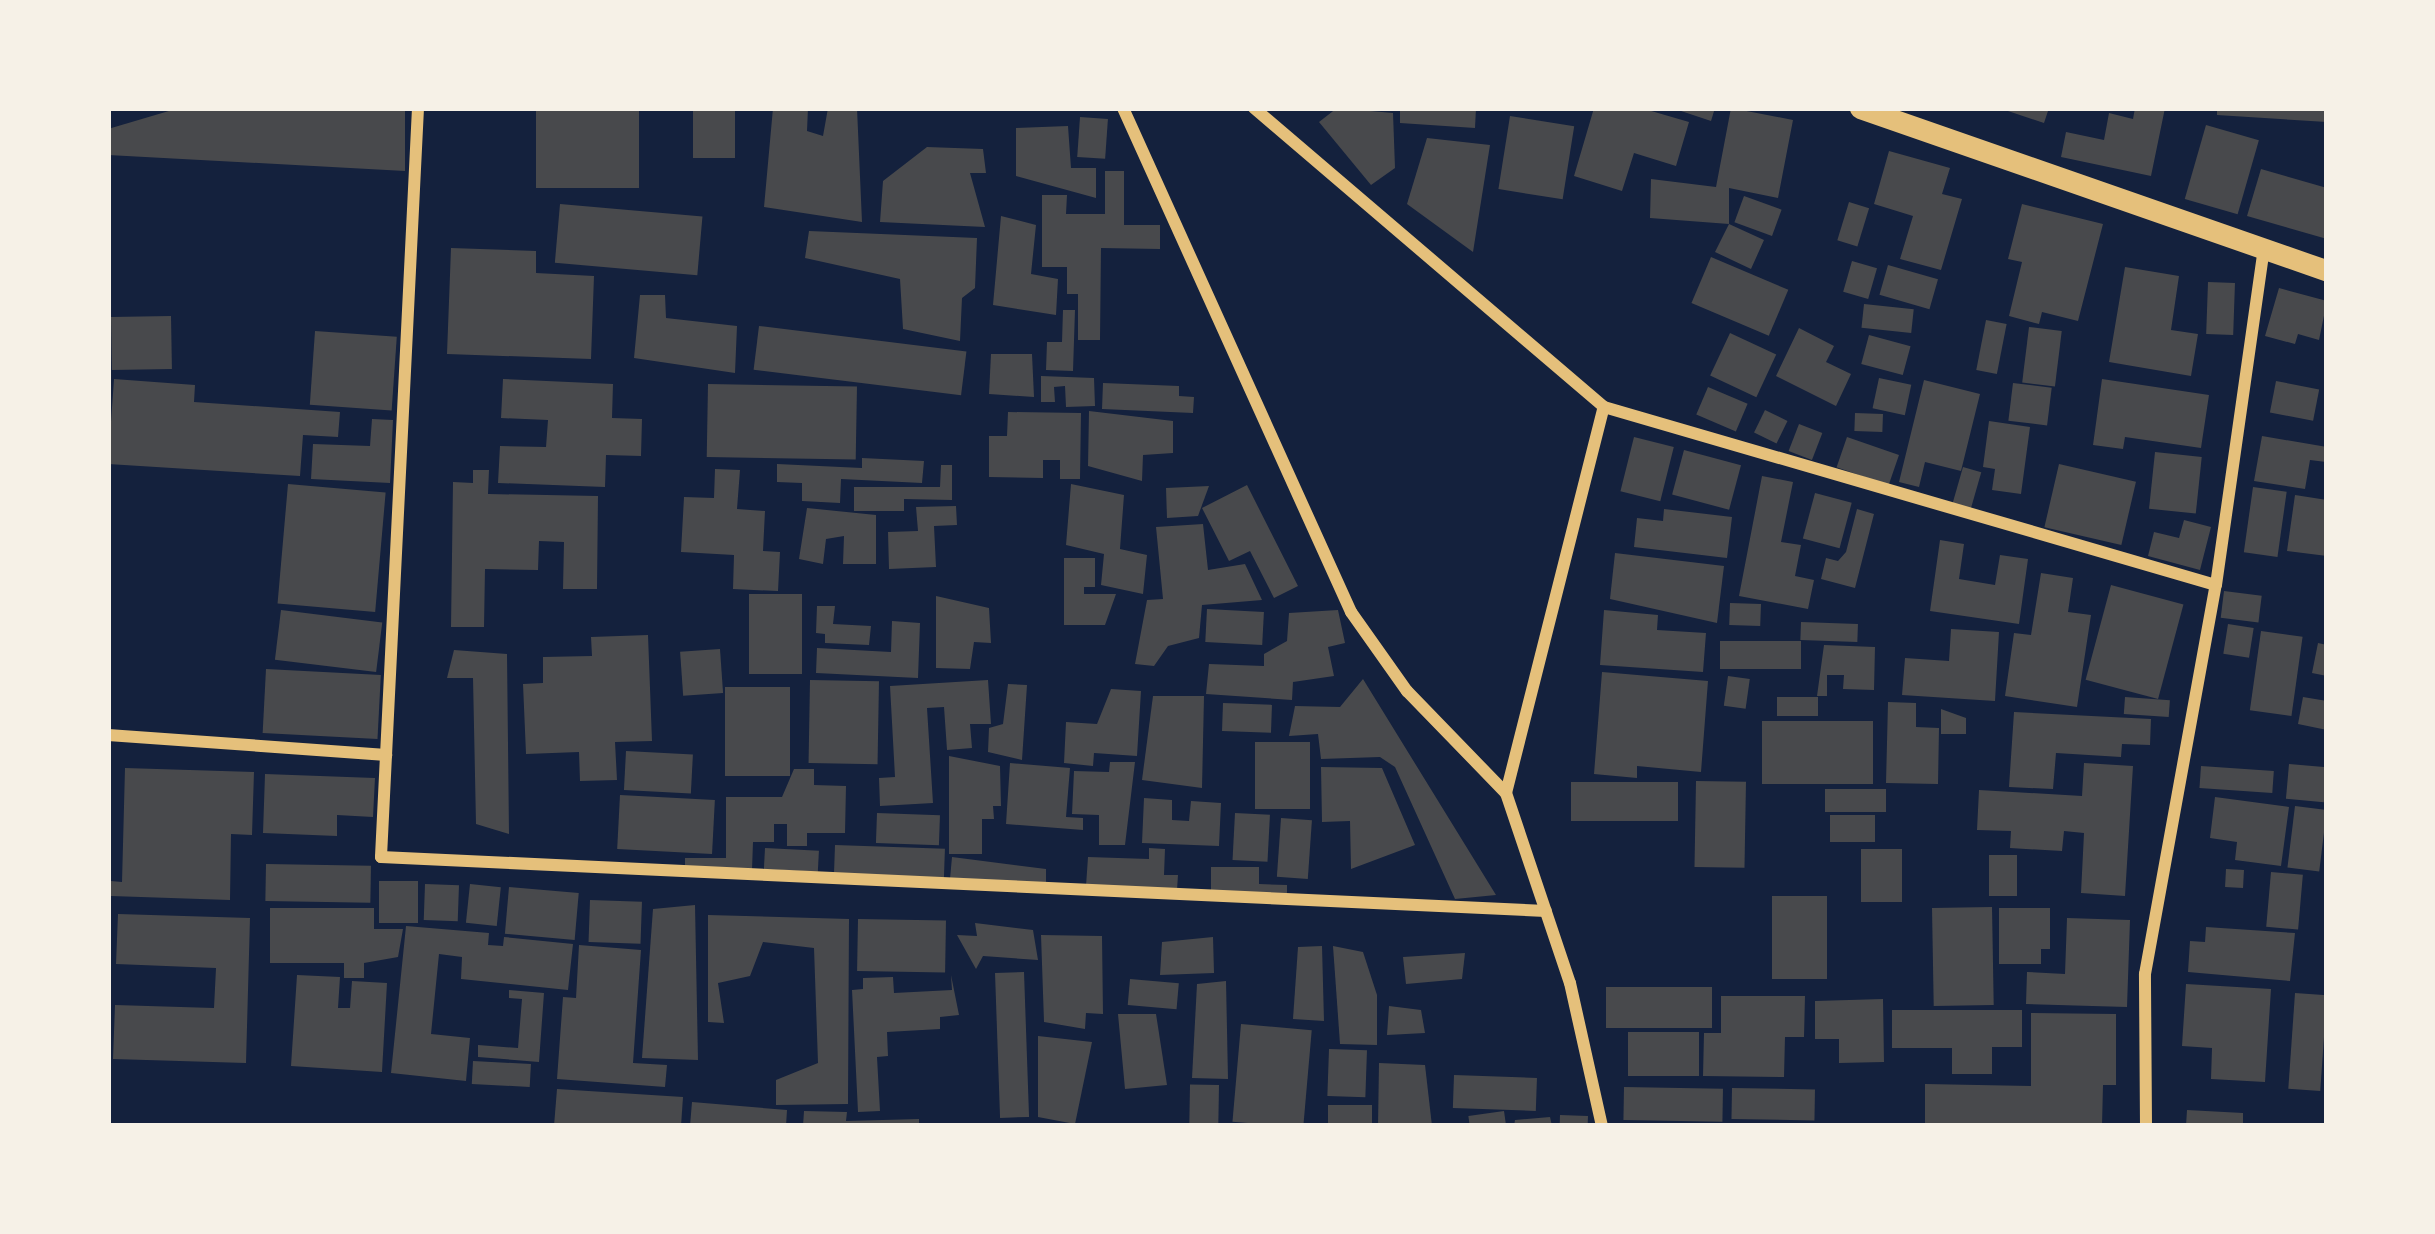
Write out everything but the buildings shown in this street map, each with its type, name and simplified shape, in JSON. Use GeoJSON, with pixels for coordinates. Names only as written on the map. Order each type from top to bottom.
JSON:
{"type":"FeatureCollection","features":[{"type":"Feature","properties":{"kind":"street"},"geometry":{"type":"LineString","coordinates":[[418,108],[381,857],[1546,911]]}},
{"type":"Feature","properties":{"kind":"street"},"geometry":{"type":"LineString","coordinates":[[1123,108],[1351,612],[1408,691],[1506,793],[1546,911],[1602,1126]]}},
{"type":"Feature","properties":{"kind":"street"},"geometry":{"type":"LineString","coordinates":[[1255,108],[1604,407],[2216,585]]}},
{"type":"Feature","properties":{"kind":"street"},"geometry":{"type":"LineString","coordinates":[[1860,108],[2327,271]]}},
{"type":"Feature","properties":{"kind":"street"},"geometry":{"type":"LineString","coordinates":[[2146,1126],[2145,974],[2216,585],[2264,249]]}},
{"type":"Feature","properties":{"kind":"street"},"geometry":{"type":"LineString","coordinates":[[1506,793],[1604,407]]}},
{"type":"Feature","properties":{"kind":"street"},"geometry":{"type":"LineString","coordinates":[[108,735],[386,755]]}}]}
